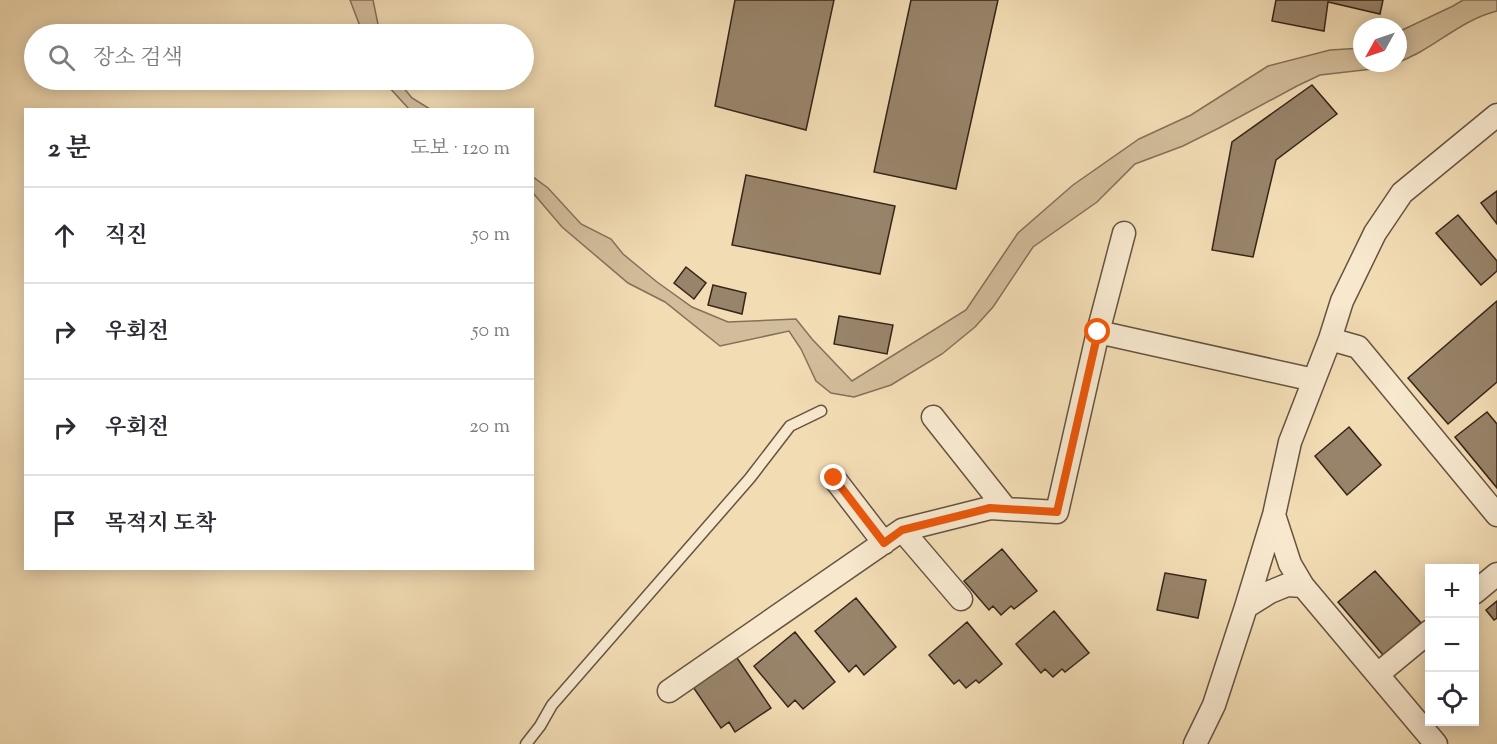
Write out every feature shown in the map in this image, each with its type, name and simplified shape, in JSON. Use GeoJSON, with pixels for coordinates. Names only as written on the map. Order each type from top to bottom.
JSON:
{"type":"FeatureCollection","features":[{"type":"Feature","properties":{"kind":"street"},"geometry":{"type":"LineString","coordinates":[[1195,744],[1214,705],[1274,515],[1290,442],[1346,291],[1375,233],[1401,193],[1497,115]]}},
{"type":"Feature","properties":{"kind":"street"},"geometry":{"type":"LineString","coordinates":[[669,691],[893,536],[990,508],[1057,512],[1098,332],[1124,233]]}},
{"type":"Feature","properties":{"kind":"street"},"geometry":{"type":"LineString","coordinates":[[1098,332],[1314,380]]}},
{"type":"Feature","properties":{"kind":"street"},"geometry":{"type":"LineString","coordinates":[[1330,339],[1358,347],[1495,509]]}},
{"type":"Feature","properties":{"kind":"street"},"geometry":{"type":"LineString","coordinates":[[933,417],[1006,509]]}},
{"type":"Feature","properties":{"kind":"street"},"geometry":{"type":"LineString","coordinates":[[834,478],[961,599]]}},
{"type":"Feature","properties":{"kind":"street"},"geometry":{"type":"LineString","coordinates":[[1274,515],[1290,564],[1303,586],[1436,744]]}},
{"type":"Feature","properties":{"kind":"street"},"geometry":{"type":"LineString","coordinates":[[1479,589],[1497,574]]}},
{"type":"Feature","properties":{"kind":"street"},"geometry":{"type":"LineString","coordinates":[[1246,607],[1270,592],[1287,585],[1303,586]]}},
{"type":"Feature","properties":{"kind":"street"},"geometry":{"type":"LineString","coordinates":[[1378,674],[1425,635]]}},
{"type":"Feature","properties":{"kind":"lane"},"geometry":{"type":"LineString","coordinates":[[526,744],[552,705],[750,478],[790,426],[821,411]]}},
{"type":"Feature","properties":{"kind":"shaded area"},"geometry":{"type":"Polygon","coordinates":[[[350,0],[373,0],[378,24],[359,24],[350,0]]]}},
{"type":"Feature","properties":{"kind":"shaded area"},"geometry":{"type":"Polygon","coordinates":[[[1463,0],[1497,0],[1497,11],[1466,23],[1407,58],[1407,28],[1463,0]]]}},
{"type":"Feature","properties":{"kind":"shaded area"},"geometry":{"type":"Polygon","coordinates":[[[1353,49],[1353,71],[1320,75],[1183,146],[1135,164],[1097,202],[1033,247],[993,307],[975,327],[942,354],[891,385],[854,397],[831,393],[816,381],[801,349],[789,331],[720,346],[665,302],[628,283],[562,227],[534,194],[534,178],[548,188],[581,224],[611,239],[623,254],[692,307],[728,322],[796,319],[852,381],[966,310],[1018,233],[1073,185],[1139,139],[1191,115],[1268,66],[1330,50],[1353,49]]]}},
{"type":"Feature","properties":{"kind":"shaded area"},"geometry":{"type":"Polygon","coordinates":[[[392,90],[405,90],[412,98],[428,108],[408,108],[392,90]]]}},
{"type":"Feature","properties":{"kind":"building"},"geometry":{"type":"Polygon","coordinates":[[[735,0],[834,0],[806,130],[715,106],[735,0]]]}},
{"type":"Feature","properties":{"kind":"building"},"geometry":{"type":"Polygon","coordinates":[[[911,0],[998,0],[956,189],[874,172],[911,0]]]}},
{"type":"Feature","properties":{"kind":"building"},"geometry":{"type":"Polygon","coordinates":[[[1276,0],[1383,0],[1380,14],[1328,2],[1324,31],[1272,21],[1276,0]]]}},
{"type":"Feature","properties":{"kind":"building"},"geometry":{"type":"Polygon","coordinates":[[[1312,85],[1337,114],[1276,160],[1253,257],[1212,250],[1232,142],[1312,85]]]}},
{"type":"Feature","properties":{"kind":"building"},"geometry":{"type":"Polygon","coordinates":[[[746,175],[895,206],[880,274],[732,245],[746,175]]]}},
{"type":"Feature","properties":{"kind":"building"},"geometry":{"type":"Polygon","coordinates":[[[1497,191],[1497,224],[1481,203],[1497,191]]]}},
{"type":"Feature","properties":{"kind":"building"},"geometry":{"type":"Polygon","coordinates":[[[1458,215],[1497,261],[1497,271],[1481,285],[1436,233],[1458,215]]]}},
{"type":"Feature","properties":{"kind":"building"},"geometry":{"type":"Polygon","coordinates":[[[686,267],[706,283],[694,299],[674,283],[686,267]]]}},
{"type":"Feature","properties":{"kind":"building"},"geometry":{"type":"Polygon","coordinates":[[[713,285],[746,293],[742,314],[708,305],[713,285]]]}},
{"type":"Feature","properties":{"kind":"building"},"geometry":{"type":"Polygon","coordinates":[[[1497,301],[1497,382],[1448,424],[1408,378],[1497,301]]]}},
{"type":"Feature","properties":{"kind":"building"},"geometry":{"type":"Polygon","coordinates":[[[839,316],[893,325],[887,354],[834,344],[839,316]]]}},
{"type":"Feature","properties":{"kind":"building"},"geometry":{"type":"Polygon","coordinates":[[[1487,412],[1497,424],[1497,488],[1455,437],[1487,412]]]}},
{"type":"Feature","properties":{"kind":"building"},"geometry":{"type":"Polygon","coordinates":[[[1349,427],[1381,465],[1347,495],[1315,456],[1349,427]]]}},
{"type":"Feature","properties":{"kind":"building"},"geometry":{"type":"Polygon","coordinates":[[[1002,549],[1037,591],[1014,609],[1011,606],[1001,615],[993,606],[989,610],[964,581],[1002,549]]]}},
{"type":"Feature","properties":{"kind":"building"},"geometry":{"type":"Polygon","coordinates":[[[1375,571],[1421,623],[1383,655],[1338,602],[1375,571]]]}},
{"type":"Feature","properties":{"kind":"building"},"geometry":{"type":"Polygon","coordinates":[[[1165,573],[1206,580],[1198,618],[1157,610],[1165,573]]]}},
{"type":"Feature","properties":{"kind":"building"},"geometry":{"type":"Polygon","coordinates":[[[856,598],[896,647],[864,675],[856,665],[849,672],[815,631],[856,598]]]}},
{"type":"Feature","properties":{"kind":"building"},"geometry":{"type":"Polygon","coordinates":[[[1497,601],[1497,618],[1494,620],[1486,610],[1497,601]]]}},
{"type":"Feature","properties":{"kind":"building"},"geometry":{"type":"Polygon","coordinates":[[[1054,611],[1089,653],[1065,672],[1062,669],[1053,677],[1045,669],[1041,673],[1016,644],[1054,611]]]}},
{"type":"Feature","properties":{"kind":"building"},"geometry":{"type":"Polygon","coordinates":[[[967,622],[1002,664],[979,683],[976,680],[966,688],[959,680],[954,684],[929,655],[967,622]]]}},
{"type":"Feature","properties":{"kind":"building"},"geometry":{"type":"Polygon","coordinates":[[[795,632],[835,682],[803,709],[795,700],[788,707],[754,666],[795,632]]]}},
{"type":"Feature","properties":{"kind":"building"},"geometry":{"type":"Polygon","coordinates":[[[735,655],[771,708],[735,732],[729,722],[721,728],[691,684],[735,655]]]}},
{"type":"Feature","properties":{"kind":"route"},"geometry":{"type":"LineString","coordinates":[[834,478],[884,543],[902,530],[990,508],[1057,512],[1098,332]]}}]}
